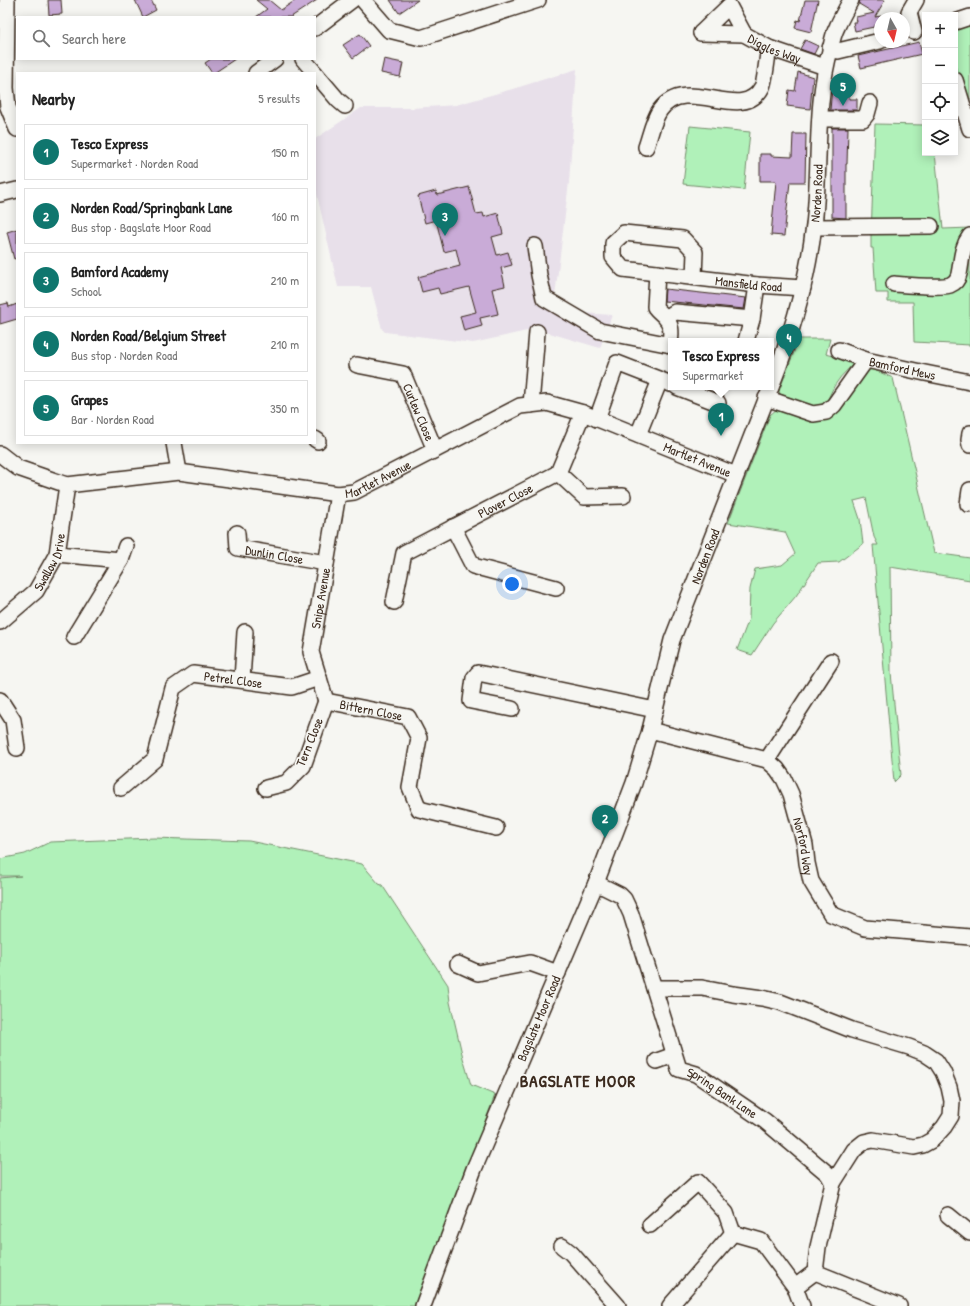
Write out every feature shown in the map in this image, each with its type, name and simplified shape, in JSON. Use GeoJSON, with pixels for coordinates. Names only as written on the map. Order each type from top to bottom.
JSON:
{"type":"FeatureCollection","features":[{"type":"Feature","properties":{"kind":"street"},"geometry":{"type":"LineString","coordinates":[[7,0],[6,88],[8,107],[16,127]]}},
{"type":"Feature","properties":{"kind":"street"},"geometry":{"type":"LineString","coordinates":[[316,27],[352,0]]}},
{"type":"Feature","properties":{"kind":"street"},"geometry":{"type":"LineString","coordinates":[[363,0],[389,30],[421,38],[538,0]]}},
{"type":"Feature","properties":{"kind":"street"},"geometry":{"type":"LineString","coordinates":[[836,28],[840,0]]}},
{"type":"Feature","properties":{"kind":"street","name":"Norden Road"},"geometry":{"type":"LineString","coordinates":[[775,365],[803,288],[814,227],[817,199],[821,94],[825,67],[836,28],[851,0]]}},
{"type":"Feature","properties":{"kind":"street"},"geometry":{"type":"LineString","coordinates":[[914,32],[909,12],[916,0]]}},
{"type":"Feature","properties":{"kind":"street"},"geometry":{"type":"LineString","coordinates":[[729,3],[744,34]]}},
{"type":"Feature","properties":{"kind":"street","name":"Diggles Way"},"geometry":{"type":"LineString","coordinates":[[729,3],[701,33],[744,34],[769,48],[825,67]]}},
{"type":"Feature","properties":{"kind":"street"},"geometry":{"type":"LineString","coordinates":[[958,21],[970,17]]}},
{"type":"Feature","properties":{"kind":"street"},"geometry":{"type":"LineString","coordinates":[[830,48],[838,51],[874,42]]}},
{"type":"Feature","properties":{"kind":"street"},"geometry":{"type":"LineString","coordinates":[[646,147],[660,110],[677,96],[688,95],[738,102],[750,100],[762,87],[769,48]]}},
{"type":"Feature","properties":{"kind":"street"},"geometry":{"type":"LineString","coordinates":[[257,72],[274,60]]}},
{"type":"Feature","properties":{"kind":"street"},"geometry":{"type":"LineString","coordinates":[[304,60],[314,72]]}},
{"type":"Feature","properties":{"kind":"street"},"geometry":{"type":"LineString","coordinates":[[316,74],[345,106]]}},
{"type":"Feature","properties":{"kind":"street"},"geometry":{"type":"LineString","coordinates":[[956,84],[970,129]]}},
{"type":"Feature","properties":{"kind":"street"},"geometry":{"type":"LineString","coordinates":[[820,119],[863,119],[867,114],[870,103]]}},
{"type":"Feature","properties":{"kind":"street"},"geometry":{"type":"LineString","coordinates":[[0,194],[16,190]]}},
{"type":"Feature","properties":{"kind":"street"},"geometry":{"type":"LineString","coordinates":[[814,227],[931,226]]}},
{"type":"Feature","properties":{"kind":"street","name":"Mansfield Road"},"geometry":{"type":"LineString","coordinates":[[694,277],[695,252],[683,239],[624,233],[613,243],[613,257],[623,269],[757,285],[803,288]]}},
{"type":"Feature","properties":{"kind":"street"},"geometry":{"type":"LineString","coordinates":[[894,284],[945,286],[954,283],[959,274],[962,250],[970,236]]}},
{"type":"Feature","properties":{"kind":"street"},"geometry":{"type":"LineString","coordinates":[[535,246],[544,298],[600,332],[668,345]]}},
{"type":"Feature","properties":{"kind":"street"},"geometry":{"type":"LineString","coordinates":[[657,273],[655,307],[670,323],[670,338]]}},
{"type":"Feature","properties":{"kind":"street"},"geometry":{"type":"LineString","coordinates":[[747,338],[752,319],[757,285]]}},
{"type":"Feature","properties":{"kind":"street"},"geometry":{"type":"LineString","coordinates":[[666,318],[675,312],[752,319]]}},
{"type":"Feature","properties":{"kind":"street"},"geometry":{"type":"LineString","coordinates":[[531,405],[537,332]]}},
{"type":"Feature","properties":{"kind":"street"},"geometry":{"type":"LineString","coordinates":[[839,350],[866,360]]}},
{"type":"Feature","properties":{"kind":"street","name":"Bamford Mews"},"geometry":{"type":"LineString","coordinates":[[769,391],[813,414],[826,412],[834,405],[866,360],[970,382]]}},
{"type":"Feature","properties":{"kind":"street"},"geometry":{"type":"LineString","coordinates":[[622,496],[584,497],[558,473],[617,364],[666,382],[638,435]]}},
{"type":"Feature","properties":{"kind":"street","name":"Curlew Close"},"geometry":{"type":"LineString","coordinates":[[357,366],[403,374],[435,450]]}},
{"type":"Feature","properties":{"kind":"street"},"geometry":{"type":"LineString","coordinates":[[685,390],[718,403]]}},
{"type":"Feature","properties":{"kind":"street","name":"Norden Road"},"geometry":{"type":"LineString","coordinates":[[650,730],[672,640],[769,391]]}},
{"type":"Feature","properties":{"kind":"street","name":"Martlet Avenue"},"geometry":{"type":"LineString","coordinates":[[0,454],[18,468],[67,484],[179,472],[338,494],[354,492],[520,406],[547,403],[590,416],[736,475]]}},
{"type":"Feature","properties":{"kind":"street"},"geometry":{"type":"LineString","coordinates":[[970,433],[970,445]]}},
{"type":"Feature","properties":{"kind":"street"},"geometry":{"type":"LineString","coordinates":[[174,444],[179,472]]}},
{"type":"Feature","properties":{"kind":"street","name":"Plover Close"},"geometry":{"type":"LineString","coordinates":[[394,602],[404,552],[558,473]]}},
{"type":"Feature","properties":{"kind":"street","name":"Swallow Drive"},"geometry":{"type":"LineString","coordinates":[[0,622],[36,591],[57,554],[67,484]]}},
{"type":"Feature","properties":{"kind":"street","name":"Snipe Avenue"},"geometry":{"type":"LineString","coordinates":[[326,701],[311,652],[338,494]]}},
{"type":"Feature","properties":{"kind":"street"},"geometry":{"type":"LineString","coordinates":[[453,527],[473,566],[556,588]]}},
{"type":"Feature","properties":{"kind":"street","name":"Dunlin Close"},"geometry":{"type":"LineString","coordinates":[[237,534],[238,548],[326,563]]}},
{"type":"Feature","properties":{"kind":"street"},"geometry":{"type":"LineString","coordinates":[[74,638],[120,560],[126,546]]}},
{"type":"Feature","properties":{"kind":"street"},"geometry":{"type":"LineString","coordinates":[[57,554],[120,560]]}},
{"type":"Feature","properties":{"kind":"street"},"geometry":{"type":"LineString","coordinates":[[242,680],[245,632]]}},
{"type":"Feature","properties":{"kind":"street"},"geometry":{"type":"LineString","coordinates":[[650,730],[767,760],[831,661]]}},
{"type":"Feature","properties":{"kind":"street"},"geometry":{"type":"LineString","coordinates":[[512,709],[471,701],[474,678],[478,673],[655,710]]}},
{"type":"Feature","properties":{"kind":"street","name":"Petrel Close"},"geometry":{"type":"LineString","coordinates":[[121,788],[155,759],[174,688],[193,674],[292,687],[319,678]]}},
{"type":"Feature","properties":{"kind":"street"},"geometry":{"type":"LineString","coordinates":[[0,700],[13,720],[17,748]]}},
{"type":"Feature","properties":{"kind":"street","name":"Tern Close"},"geometry":{"type":"LineString","coordinates":[[266,788],[286,783],[303,766],[326,701]]}},
{"type":"Feature","properties":{"kind":"street","name":"Bittern Close"},"geometry":{"type":"LineString","coordinates":[[326,701],[408,717],[419,738],[410,787],[419,809],[496,828]]}},
{"type":"Feature","properties":{"kind":"street","name":"Bagslate Moor Road"},"geometry":{"type":"LineString","coordinates":[[423,1306],[474,1169],[596,883],[634,783],[650,730]]}},
{"type":"Feature","properties":{"kind":"street","name":"Norford Way"},"geometry":{"type":"LineString","coordinates":[[767,760],[777,769],[784,779],[791,794],[805,844],[811,881],[831,914],[865,928],[970,937]]}},
{"type":"Feature","properties":{"kind":"street","name":"Spring Bank Lane"},"geometry":{"type":"LineString","coordinates":[[596,883],[620,895],[624,899],[631,914],[679,1069],[696,1074],[765,1121],[828,1174],[833,1183]]}},
{"type":"Feature","properties":{"kind":"street"},"geometry":{"type":"LineString","coordinates":[[458,964],[478,973],[530,963],[558,973]]}},
{"type":"Feature","properties":{"kind":"street"},"geometry":{"type":"LineString","coordinates":[[654,988],[702,988],[780,1002],[852,1030],[924,1053],[936,1061],[943,1072],[952,1100],[951,1116],[944,1127],[932,1140],[923,1145],[914,1147],[873,1140],[864,1142],[854,1150],[833,1183],[818,1247],[815,1272],[796,1287]]}},
{"type":"Feature","properties":{"kind":"street"},"geometry":{"type":"LineString","coordinates":[[657,1061],[674,1055]]}},
{"type":"Feature","properties":{"kind":"street"},"geometry":{"type":"LineString","coordinates":[[650,1224],[698,1182],[726,1213],[733,1233]]}},
{"type":"Feature","properties":{"kind":"street"},"geometry":{"type":"LineString","coordinates":[[948,1215],[970,1233]]}},
{"type":"Feature","properties":{"kind":"street"},"geometry":{"type":"LineString","coordinates":[[733,1233],[761,1241],[796,1287],[802,1306]]}},
{"type":"Feature","properties":{"kind":"street"},"geometry":{"type":"LineString","coordinates":[[670,1306],[733,1233]]}},
{"type":"Feature","properties":{"kind":"street"},"geometry":{"type":"LineString","coordinates":[[562,1246],[571,1253],[618,1306]]}},
{"type":"Feature","properties":{"kind":"street"},"geometry":{"type":"LineString","coordinates":[[815,1272],[899,1306]]}},
{"type":"Feature","properties":{"kind":"shaded area"},"geometry":{"type":"Polygon","coordinates":[[[577,69],[569,182],[555,296],[583,313],[612,315],[600,348],[536,329],[473,343],[385,332],[382,329],[371,287],[338,287],[316,190],[316,138],[361,108],[412,108],[456,105],[577,69]]]}},
{"type":"Feature","properties":{"kind":"green space"},"geometry":{"type":"Polygon","coordinates":[[[970,25],[970,114],[958,75],[958,29],[970,25]]]}},
{"type":"Feature","properties":{"kind":"green space"},"geometry":{"type":"Polygon","coordinates":[[[875,124],[922,125],[922,156],[935,156],[943,229],[970,228],[970,345],[914,342],[913,302],[888,302],[888,293],[876,293],[871,237],[875,124]]]}},
{"type":"Feature","properties":{"kind":"green space"},"geometry":{"type":"Polygon","coordinates":[[[690,126],[750,132],[744,190],[683,184],[690,126]]]}},
{"type":"Feature","properties":{"kind":"green space"},"geometry":{"type":"Polygon","coordinates":[[[799,339],[830,339],[826,354],[854,363],[839,379],[828,398],[822,404],[812,406],[780,394],[779,391],[799,339]]]}},
{"type":"Feature","properties":{"kind":"green space"},"geometry":{"type":"Polygon","coordinates":[[[870,368],[893,378],[934,553],[970,558],[970,580],[890,567],[891,673],[901,775],[894,782],[873,545],[878,545],[874,537],[866,498],[854,501],[860,519],[863,544],[839,562],[818,563],[796,596],[773,623],[752,655],[737,650],[749,619],[750,589],[755,569],[782,565],[795,554],[785,532],[728,523],[770,415],[778,408],[814,418],[870,368]]]}},
{"type":"Feature","properties":{"kind":"green space"},"geometry":{"type":"Polygon","coordinates":[[[154,838],[249,841],[362,864],[379,884],[382,885],[448,985],[450,1002],[471,1085],[495,1095],[416,1306],[0,1306],[0,878],[21,876],[0,876],[0,859],[25,854],[50,842],[154,838]]]}},
{"type":"Feature","properties":{"kind":"building"},"geometry":{"type":"Polygon","coordinates":[[[48,0],[61,0],[62,14],[49,15],[48,0]]]}},
{"type":"Feature","properties":{"kind":"building"},"geometry":{"type":"Polygon","coordinates":[[[135,0],[151,0],[156,10],[143,16],[135,0]]]}},
{"type":"Feature","properties":{"kind":"building"},"geometry":{"type":"Polygon","coordinates":[[[256,0],[269,0],[281,10],[296,0],[317,0],[293,16],[257,16],[267,9],[256,0]]]}},
{"type":"Feature","properties":{"kind":"building"},"geometry":{"type":"Polygon","coordinates":[[[390,0],[418,0],[399,13],[390,0]]]}},
{"type":"Feature","properties":{"kind":"building"},"geometry":{"type":"Polygon","coordinates":[[[805,0],[818,0],[811,32],[795,28],[797,20],[800,21],[805,0]]]}},
{"type":"Feature","properties":{"kind":"building"},"geometry":{"type":"Polygon","coordinates":[[[860,0],[885,0],[878,12],[874,13],[859,4],[860,0]]]}},
{"type":"Feature","properties":{"kind":"building"},"geometry":{"type":"Polygon","coordinates":[[[874,13],[874,27],[855,31],[853,22],[857,22],[856,17],[874,13]]]}},
{"type":"Feature","properties":{"kind":"building"},"geometry":{"type":"Polygon","coordinates":[[[360,34],[369,46],[353,58],[343,45],[360,34]]]}},
{"type":"Feature","properties":{"kind":"building"},"geometry":{"type":"Polygon","coordinates":[[[805,40],[818,46],[814,54],[800,49],[805,40]]]}},
{"type":"Feature","properties":{"kind":"building"},"geometry":{"type":"Polygon","coordinates":[[[919,42],[922,54],[861,68],[858,56],[893,48],[910,48],[910,44],[919,42]]]}},
{"type":"Feature","properties":{"kind":"building"},"geometry":{"type":"Polygon","coordinates":[[[384,59],[403,63],[400,77],[381,73],[384,59]]]}},
{"type":"Feature","properties":{"kind":"building"},"geometry":{"type":"Polygon","coordinates":[[[210,60],[234,60],[216,72],[211,72],[205,63],[210,60]]]}},
{"type":"Feature","properties":{"kind":"building"},"geometry":{"type":"Polygon","coordinates":[[[798,72],[813,77],[810,109],[787,106],[789,90],[795,91],[798,72]]]}},
{"type":"Feature","properties":{"kind":"building"},"geometry":{"type":"Polygon","coordinates":[[[832,88],[850,88],[849,99],[857,99],[857,110],[830,110],[832,88]]]}},
{"type":"Feature","properties":{"kind":"building"},"geometry":{"type":"Polygon","coordinates":[[[832,128],[848,128],[846,218],[832,217],[832,128]]]}},
{"type":"Feature","properties":{"kind":"building"},"geometry":{"type":"Polygon","coordinates":[[[793,134],[806,134],[805,182],[790,182],[784,236],[771,235],[776,181],[760,181],[760,154],[792,157],[793,134]]]}},
{"type":"Feature","properties":{"kind":"building"},"geometry":{"type":"Polygon","coordinates":[[[469,187],[476,214],[483,213],[484,217],[498,213],[503,234],[492,237],[497,255],[508,252],[512,265],[501,268],[505,286],[492,289],[498,314],[480,318],[482,326],[464,331],[460,316],[476,312],[469,287],[440,294],[438,288],[422,292],[418,277],[460,266],[456,249],[444,252],[436,220],[425,223],[418,196],[436,191],[437,195],[469,187]]]}},
{"type":"Feature","properties":{"kind":"building"},"geometry":{"type":"Polygon","coordinates":[[[16,229],[16,258],[14,259],[7,232],[16,229]]]}},
{"type":"Feature","properties":{"kind":"building"},"geometry":{"type":"Polygon","coordinates":[[[665,289],[746,298],[744,309],[664,301],[665,289]]]}},
{"type":"Feature","properties":{"kind":"building"},"geometry":{"type":"Polygon","coordinates":[[[8,303],[9,307],[16,304],[16,319],[0,324],[0,305],[8,303]]]}},
{"type":"Feature","properties":{"kind":"place","name":"Grapes"},"geometry":{"type":"Point","coordinates":[843,106]}},
{"type":"Feature","properties":{"kind":"place","name":"Bamford Academy"},"geometry":{"type":"Point","coordinates":[445,236]}},
{"type":"Feature","properties":{"kind":"place","name":"Norden Road/Belgium Street"},"geometry":{"type":"Point","coordinates":[789,357]}},
{"type":"Feature","properties":{"kind":"place","name":"Tesco Express"},"geometry":{"type":"Point","coordinates":[721,436]}},
{"type":"Feature","properties":{"kind":"place","name":"Norden Road/Springbank Lane"},"geometry":{"type":"Point","coordinates":[605,838]}},
{"type":"Feature","properties":{"kind":"district","name":"BAGSLATE MOOR"},"geometry":{"type":"Point","coordinates":[578,1081]}}]}
